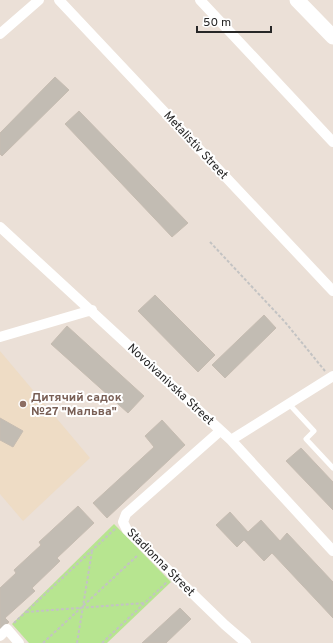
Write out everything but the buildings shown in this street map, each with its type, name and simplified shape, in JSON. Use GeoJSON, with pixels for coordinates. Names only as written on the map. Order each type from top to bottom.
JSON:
{"type":"FeatureCollection","features":[{"type":"Feature","properties":{"kind":"main road"},"geometry":{"type":"LineString","coordinates":[[297,0],[333,37]]}},
{"type":"Feature","properties":{"kind":"street"},"geometry":{"type":"LineString","coordinates":[[0,34],[39,0]]}},
{"type":"Feature","properties":{"kind":"street","name":"Metalistiv Street"},"geometry":{"type":"LineString","coordinates":[[59,0],[333,290]]}},
{"type":"Feature","properties":{"kind":"street"},"geometry":{"type":"LineString","coordinates":[[200,0],[333,142]]}},
{"type":"Feature","properties":{"kind":"street","name":"Novoivanivska Street"},"geometry":{"type":"LineString","coordinates":[[0,227],[92,310],[231,440],[333,551]]}},
{"type":"Feature","properties":{"kind":"street"},"geometry":{"type":"LineString","coordinates":[[0,338],[92,310]]}},
{"type":"Feature","properties":{"kind":"street"},"geometry":{"type":"LineString","coordinates":[[231,440],[332,377]]}},
{"type":"Feature","properties":{"kind":"street","name":"Stadionna Street"},"geometry":{"type":"LineString","coordinates":[[220,431],[126,514],[123,522],[127,530],[145,548],[225,625],[246,643]]}},
{"type":"Feature","properties":{"kind":"street"},"geometry":{"type":"LineString","coordinates":[[4,632],[19,643]]}},
{"type":"Feature","properties":{"kind":"lane"},"geometry":{"type":"LineString","coordinates":[[289,404],[314,431],[306,439],[333,468]]}},
{"type":"Feature","properties":{"kind":"path"},"geometry":{"type":"LineString","coordinates":[[210,242],[285,322],[332,377]]}},
{"type":"Feature","properties":{"kind":"path"},"geometry":{"type":"LineString","coordinates":[[4,632],[123,522]]}},
{"type":"Feature","properties":{"kind":"path"},"geometry":{"type":"LineString","coordinates":[[43,643],[145,548]]}},
{"type":"Feature","properties":{"kind":"path"},"geometry":{"type":"LineString","coordinates":[[77,643],[92,550]]}},
{"type":"Feature","properties":{"kind":"path"},"geometry":{"type":"LineString","coordinates":[[102,643],[174,576]]}},
{"type":"Feature","properties":{"kind":"path"},"geometry":{"type":"LineString","coordinates":[[26,612],[145,603]]}},
{"type":"Feature","properties":{"kind":"shaded area","name":"Дитячий садок №27 \"Мальва\""},"geometry":{"type":"Polygon","coordinates":[[[0,351],[90,458],[23,521],[0,494],[0,351]]]}},
{"type":"Feature","properties":{"kind":"green space"},"geometry":{"type":"Polygon","coordinates":[[[114,524],[171,582],[107,643],[29,643],[12,624],[114,524]]]}},
{"type":"Feature","properties":{"kind":"place","name":"Дитячий садок №27 \"Мальва\""},"geometry":{"type":"Point","coordinates":[23,404]}}]}
